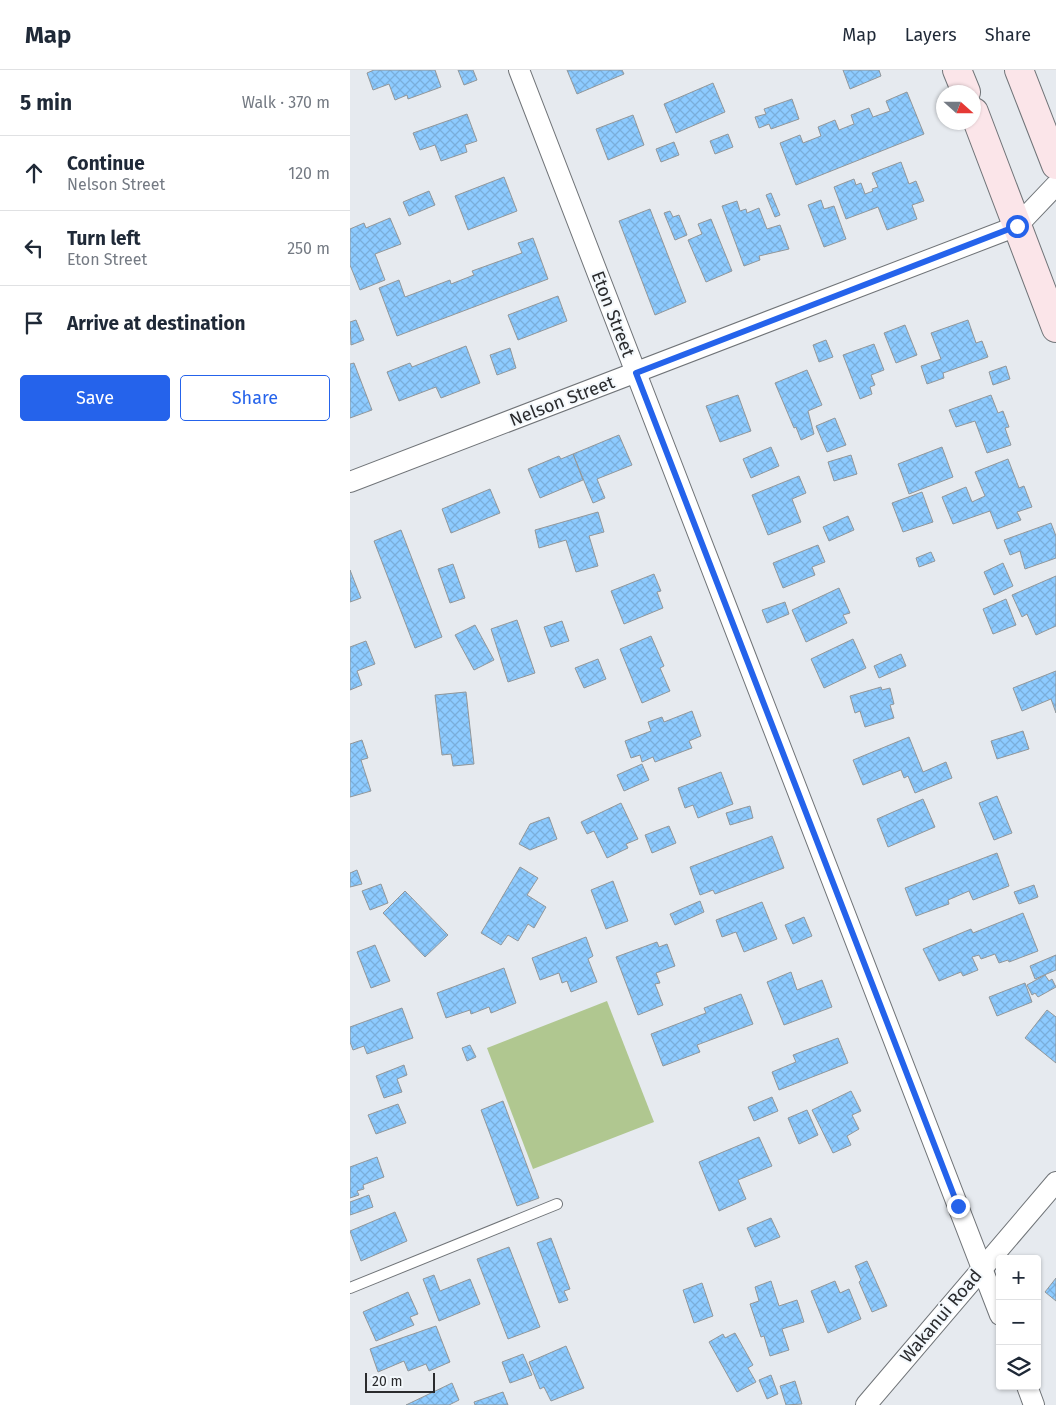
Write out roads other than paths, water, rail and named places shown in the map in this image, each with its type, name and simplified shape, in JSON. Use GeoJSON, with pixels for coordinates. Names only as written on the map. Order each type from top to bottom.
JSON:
{"type":"FeatureCollection","features":[{"type":"Feature","properties":{"kind":"street","name":"Eton Street"},"geometry":{"type":"LineString","coordinates":[[519,70],[996,1304]]}},
{"type":"Feature","properties":{"kind":"street"},"geometry":{"type":"LineString","coordinates":[[957,70],[963,85]]}},
{"type":"Feature","properties":{"kind":"street"},"geometry":{"type":"LineString","coordinates":[[1019,70],[1056,165]]}},
{"type":"Feature","properties":{"kind":"street"},"geometry":{"type":"LineString","coordinates":[[981,130],[1056,328]]}},
{"type":"Feature","properties":{"kind":"street","name":"Nelson Street"},"geometry":{"type":"LineString","coordinates":[[350,482],[1017,226],[1050,191]]}},
{"type":"Feature","properties":{"kind":"street","name":"Wakanui Road"},"geometry":{"type":"LineString","coordinates":[[866,1405],[1056,1182]]}},
{"type":"Feature","properties":{"kind":"street"},"geometry":{"type":"LineString","coordinates":[[1028,1390],[1034,1405]]}},
{"type":"Feature","properties":{"kind":"lane"},"geometry":{"type":"LineString","coordinates":[[350,1288],[557,1204]]}}]}
